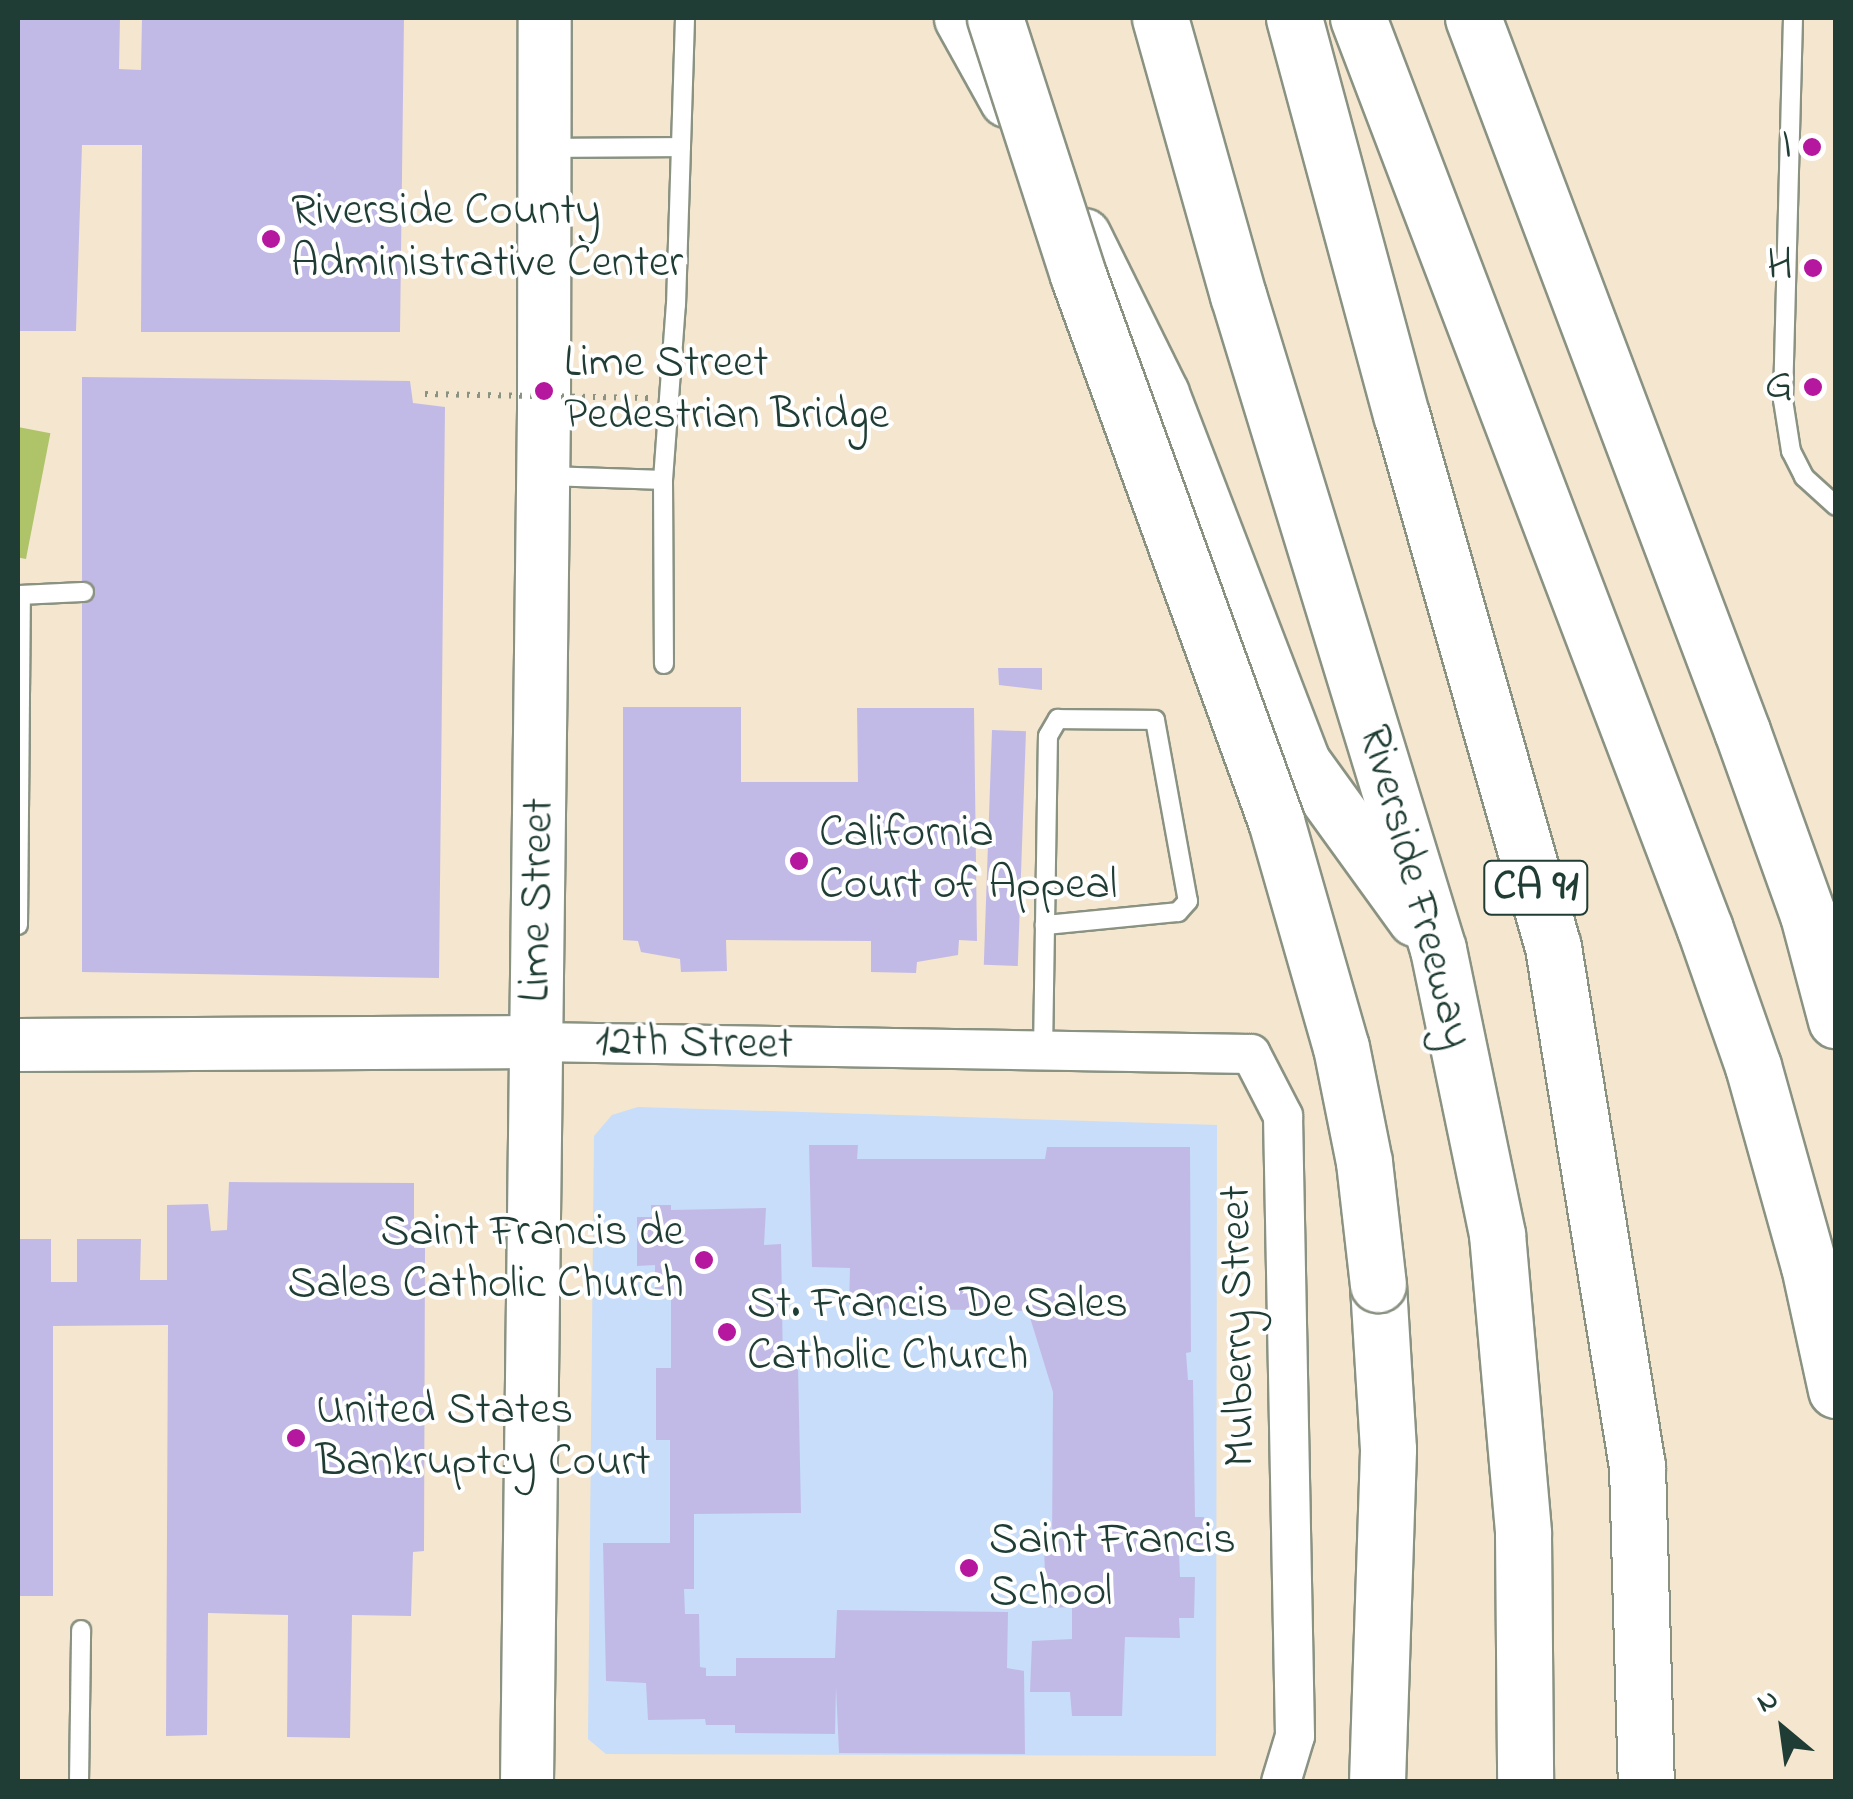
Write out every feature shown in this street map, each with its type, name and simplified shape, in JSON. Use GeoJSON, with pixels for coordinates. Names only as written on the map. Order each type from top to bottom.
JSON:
{"type":"FeatureCollection","features":[{"type":"Feature","properties":{"kind":"highway"},"geometry":{"type":"LineString","coordinates":[[962,18],[1103,272],[1161,394],[1302,762],[1438,949]]}},
{"type":"Feature","properties":{"kind":"highway"},"geometry":{"type":"LineString","coordinates":[[995,18],[1078,276],[1276,821],[1341,1046],[1364,1162],[1378,1284],[1388,1449],[1376,1782]]}},
{"type":"Feature","properties":{"kind":"highway","name":"Riverside Freeway"},"geometry":{"type":"LineString","coordinates":[[1160,18],[1238,295],[1438,949],[1497,1234],[1524,1534],[1524,1782]]}},
{"type":"Feature","properties":{"kind":"highway","name":"CA 91"},"geometry":{"type":"LineString","coordinates":[[1294,18],[1402,417],[1553,946],[1637,1466],[1646,1782]]}},
{"type":"Feature","properties":{"kind":"highway"},"geometry":{"type":"LineString","coordinates":[[1358,18],[1705,929],[1752,1066],[1809,1266],[1836,1390]]}},
{"type":"Feature","properties":{"kind":"highway"},"geometry":{"type":"LineString","coordinates":[[1472,18],[1742,731],[1808,914],[1836,1020]]}},
{"type":"Feature","properties":{"kind":"main road","name":"Lime Street"},"geometry":{"type":"LineString","coordinates":[[527,1782],[544,476],[544,18]]}},
{"type":"Feature","properties":{"kind":"main road","name":"12th Street"},"geometry":{"type":"LineString","coordinates":[[18,1045],[537,1042]]}},
{"type":"Feature","properties":{"kind":"street","name":"12th Street"},"geometry":{"type":"LineString","coordinates":[[537,1042],[1251,1054]]}},
{"type":"Feature","properties":{"kind":"street","name":"Mulberry Street"},"geometry":{"type":"LineString","coordinates":[[1251,1054],[1283,1116],[1295,1736],[1281,1782]]}},
{"type":"Feature","properties":{"kind":"lane"},"geometry":{"type":"LineString","coordinates":[[664,664],[663,480],[676,305],[685,18]]}},
{"type":"Feature","properties":{"kind":"lane"},"geometry":{"type":"LineString","coordinates":[[1793,18],[1783,400],[1791,451],[1804,477],[1836,506]]}},
{"type":"Feature","properties":{"kind":"lane"},"geometry":{"type":"LineString","coordinates":[[545,148],[681,147]]}},
{"type":"Feature","properties":{"kind":"lane"},"geometry":{"type":"LineString","coordinates":[[544,476],[663,480]]}},
{"type":"Feature","properties":{"kind":"lane"},"geometry":{"type":"LineString","coordinates":[[18,925],[19,595],[84,592]]}},
{"type":"Feature","properties":{"kind":"lane"},"geometry":{"type":"LineString","coordinates":[[1043,1052],[1045,925],[1048,736],[1058,719],[1155,720],[1188,901],[1178,912],[1045,925]]}},
{"type":"Feature","properties":{"kind":"lane"},"geometry":{"type":"LineString","coordinates":[[79,1782],[80,1630]]}},
{"type":"Feature","properties":{"kind":"path"},"geometry":{"type":"LineString","coordinates":[[425,394],[649,398]]}},
{"type":"Feature","properties":{"kind":"shaded area"},"geometry":{"type":"Polygon","coordinates":[[[638,1107],[1217,1125],[1216,1756],[606,1754],[588,1739],[594,1136],[612,1115],[638,1107]]]}},
{"type":"Feature","properties":{"kind":"green space"},"geometry":{"type":"Polygon","coordinates":[[[18,427],[50,433],[26,559],[18,557],[18,427]]]}},
{"type":"Feature","properties":{"kind":"building","name":"Riverside County Administrative Center"},"geometry":{"type":"Polygon","coordinates":[[[18,18],[120,18],[119,69],[141,70],[142,18],[404,18],[400,332],[141,332],[142,145],[82,145],[76,331],[18,331],[18,18]]]}},
{"type":"Feature","properties":{"kind":"building"},"geometry":{"type":"Polygon","coordinates":[[[82,377],[410,381],[413,403],[445,407],[439,978],[82,972],[82,377]]]}},
{"type":"Feature","properties":{"kind":"building"},"geometry":{"type":"Polygon","coordinates":[[[998,668],[1042,668],[1042,690],[999,685],[998,668]]]}},
{"type":"Feature","properties":{"kind":"building","name":"California Court of Appeal"},"geometry":{"type":"Polygon","coordinates":[[[623,707],[741,707],[741,782],[858,782],[857,708],[974,708],[977,941],[959,940],[958,955],[917,962],[916,973],[871,972],[871,941],[726,940],[727,971],[681,972],[680,959],[641,952],[638,941],[623,940],[623,707]]]}},
{"type":"Feature","properties":{"kind":"building"},"geometry":{"type":"Polygon","coordinates":[[[992,730],[1026,731],[1018,966],[984,965],[992,730]]]}},
{"type":"Feature","properties":{"kind":"building"},"geometry":{"type":"Polygon","coordinates":[[[809,1145],[858,1145],[857,1159],[1045,1159],[1047,1147],[1190,1147],[1191,1352],[1186,1353],[1188,1380],[1193,1380],[1195,1517],[1204,1517],[1203,1553],[1179,1552],[1180,1577],[1195,1577],[1194,1618],[1179,1618],[1180,1638],[1125,1637],[1122,1716],[1072,1716],[1070,1692],[1030,1692],[1032,1641],[1072,1639],[1072,1607],[1046,1608],[1044,1545],[1052,1544],[1053,1392],[1028,1311],[849,1308],[850,1268],[812,1267],[809,1145]]]}},
{"type":"Feature","properties":{"kind":"building","name":"United States Bankruptcy Court"},"geometry":{"type":"Polygon","coordinates":[[[229,1182],[414,1183],[414,1248],[425,1248],[424,1551],[413,1552],[411,1616],[352,1615],[350,1738],[287,1737],[288,1615],[208,1613],[207,1735],[166,1736],[168,1325],[53,1326],[53,1596],[18,1596],[18,1239],[51,1239],[51,1282],[77,1282],[77,1239],[141,1239],[140,1280],[167,1280],[167,1205],[208,1204],[211,1231],[227,1230],[229,1182]]]}},
{"type":"Feature","properties":{"kind":"building"},"geometry":{"type":"Polygon","coordinates":[[[651,1205],[671,1205],[671,1210],[766,1208],[764,1245],[781,1244],[783,1368],[798,1366],[801,1513],[694,1514],[694,1589],[684,1589],[685,1614],[699,1614],[700,1667],[706,1668],[706,1676],[736,1676],[736,1658],[835,1658],[837,1610],[1008,1612],[1007,1668],[1024,1671],[1025,1754],[839,1753],[836,1687],[835,1734],[735,1733],[735,1725],[706,1725],[705,1719],[648,1720],[646,1683],[606,1681],[603,1543],[670,1543],[670,1440],[656,1440],[656,1368],[671,1368],[671,1298],[655,1298],[655,1265],[637,1266],[637,1217],[651,1217],[651,1205]]]}},
{"type":"Feature","properties":{"kind":"place","name":"I"},"geometry":{"type":"Point","coordinates":[1812,147]}},
{"type":"Feature","properties":{"kind":"place","name":"Riverside County Administrative Center"},"geometry":{"type":"Point","coordinates":[271,239]}},
{"type":"Feature","properties":{"kind":"place","name":"H"},"geometry":{"type":"Point","coordinates":[1813,268]}},
{"type":"Feature","properties":{"kind":"place","name":"G"},"geometry":{"type":"Point","coordinates":[1813,387]}},
{"type":"Feature","properties":{"kind":"place","name":"Lime Street Pedestrian Bridge"},"geometry":{"type":"Point","coordinates":[544,391]}},
{"type":"Feature","properties":{"kind":"place","name":"California Court of Appeal"},"geometry":{"type":"Point","coordinates":[799,861]}},
{"type":"Feature","properties":{"kind":"place","name":"Saint Francis de Sales Catholic Church"},"geometry":{"type":"Point","coordinates":[704,1260]}},
{"type":"Feature","properties":{"kind":"place","name":"St. Francis De Sales Catholic Church"},"geometry":{"type":"Point","coordinates":[727,1332]}},
{"type":"Feature","properties":{"kind":"place","name":"United States Bankruptcy Court"},"geometry":{"type":"Point","coordinates":[296,1438]}},
{"type":"Feature","properties":{"kind":"place","name":"Saint Francis School"},"geometry":{"type":"Point","coordinates":[969,1568]}}]}
